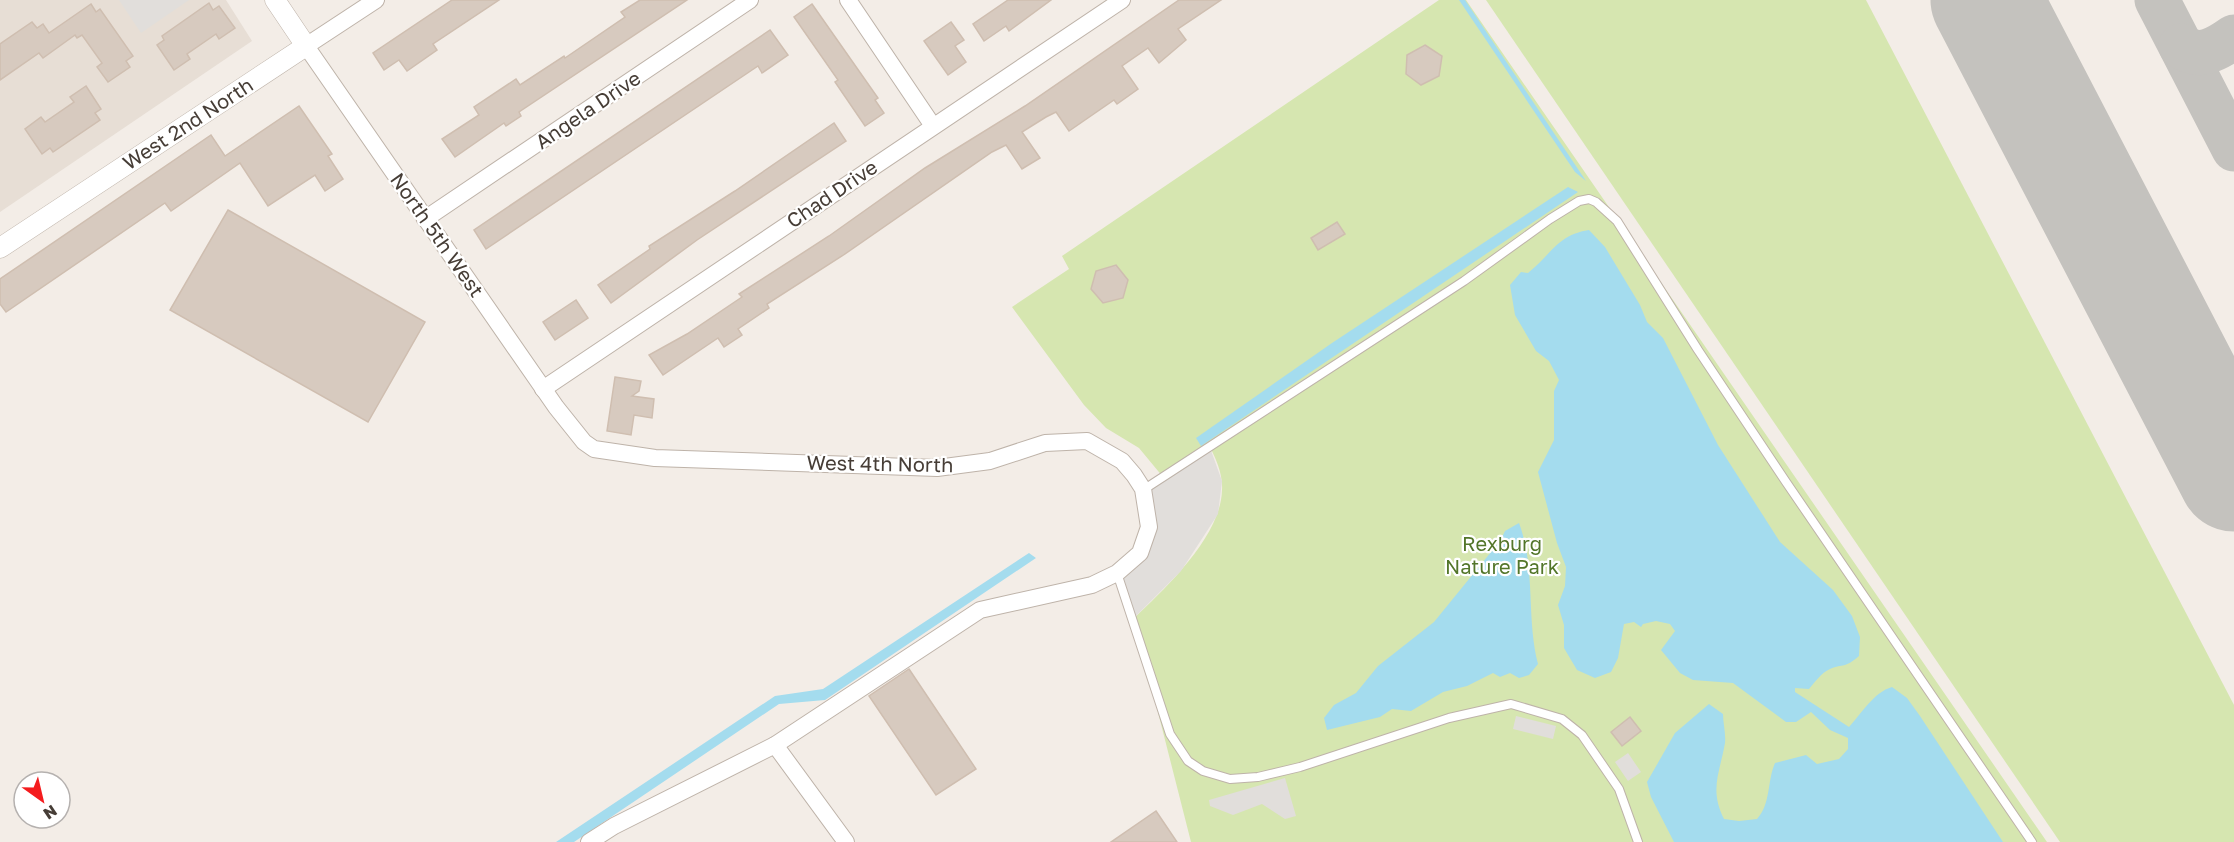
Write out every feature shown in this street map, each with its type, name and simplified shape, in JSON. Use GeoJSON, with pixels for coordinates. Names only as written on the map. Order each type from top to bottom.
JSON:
{"type":"FeatureCollection","features":[{"type":"Feature","properties":{"kind":"street","name":"North 5th West"},"geometry":{"type":"LineString","coordinates":[[274,0],[543,389],[584,442],[594,449],[613,454]]}},
{"type":"Feature","properties":{"kind":"street","name":"West 2nd North"},"geometry":{"type":"LineString","coordinates":[[0,249],[376,0]]}},
{"type":"Feature","properties":{"kind":"street","name":"Angela Drive"},"geometry":{"type":"LineString","coordinates":[[425,219],[750,0]]}},
{"type":"Feature","properties":{"kind":"street"},"geometry":{"type":"LineString","coordinates":[[848,0],[933,126]]}},
{"type":"Feature","properties":{"kind":"street","name":"Chad Drive"},"geometry":{"type":"LineString","coordinates":[[543,389],[1122,0]]}},
{"type":"Feature","properties":{"kind":"street","name":"West 4th North"},"geometry":{"type":"LineString","coordinates":[[589,842],[614,826],[775,745],[980,610],[1092,585],[1117,573],[1140,553],[1149,527],[1143,490],[1122,461],[1087,441],[1045,443],[977,464],[937,468],[655,458],[613,454]]}},
{"type":"Feature","properties":{"kind":"street"},"geometry":{"type":"LineString","coordinates":[[775,745],[846,842]]}},
{"type":"Feature","properties":{"kind":"lane"},"geometry":{"type":"LineString","coordinates":[[1143,490],[1464,281],[1578,201],[1589,199],[1596,202],[1617,221],[1767,454],[2032,842]]}},
{"type":"Feature","properties":{"kind":"lane"},"geometry":{"type":"LineString","coordinates":[[1117,573],[1170,734],[1188,761],[1203,771],[1230,778],[1258,777],[1300,767],[1449,718],[1511,704],[1563,718],[1582,735],[1618,789],[1638,842]]}},
{"type":"Feature","properties":{"kind":"shaded area"},"geometry":{"type":"Polygon","coordinates":[[[0,0],[226,0],[252,41],[0,212],[0,0]]]}},
{"type":"Feature","properties":{"kind":"shaded area"},"geometry":{"type":"Polygon","coordinates":[[[119,0],[189,0],[141,33],[119,0]]]}},
{"type":"Feature","properties":{"kind":"shaded area"},"geometry":{"type":"Polygon","coordinates":[[[1209,445],[1222,481],[1218,514],[1181,571],[1134,618],[1117,573],[1140,553],[1143,490],[1209,445]]]}},
{"type":"Feature","properties":{"kind":"shaded area"},"geometry":{"type":"Polygon","coordinates":[[[1516,716],[1556,726],[1553,739],[1513,729],[1516,716]]]}},
{"type":"Feature","properties":{"kind":"shaded area"},"geometry":{"type":"Polygon","coordinates":[[[1628,753],[1641,772],[1628,781],[1615,762],[1628,753]]]}},
{"type":"Feature","properties":{"kind":"shaded area"},"geometry":{"type":"Polygon","coordinates":[[[1285,778],[1296,816],[1285,819],[1262,804],[1233,815],[1210,806],[1209,800],[1285,778]]]}},
{"type":"Feature","properties":{"kind":"green space","name":"Rexburg Nature Park"},"geometry":{"type":"Polygon","coordinates":[[[1439,0],[1466,0],[2047,842],[1191,842],[1134,618],[1176,576],[1202,543],[1219,507],[1222,490],[1218,467],[1209,445],[1163,477],[1139,448],[1106,428],[1084,405],[1012,307],[1069,269],[1062,256],[1439,0]]]}},
{"type":"Feature","properties":{"kind":"green space"},"geometry":{"type":"Polygon","coordinates":[[[1486,0],[1866,0],[2234,705],[2234,842],[2060,842],[1486,0]]]}},
{"type":"Feature","properties":{"kind":"water"},"geometry":{"type":"Polygon","coordinates":[[[1459,0],[1465,0],[1586,181],[1575,172],[1459,0]]]}},
{"type":"Feature","properties":{"kind":"water"},"geometry":{"type":"Polygon","coordinates":[[[1568,187],[1578,192],[1201,446],[1196,438],[1332,343],[1568,187]]]}},
{"type":"Feature","properties":{"kind":"water"},"geometry":{"type":"Polygon","coordinates":[[[1589,230],[1605,247],[1640,305],[1647,322],[1663,338],[1718,445],[1780,542],[1833,590],[1852,616],[1860,637],[1859,656],[1847,664],[1827,671],[1809,689],[1795,688],[1795,692],[1849,727],[1874,698],[1892,687],[1907,698],[1920,716],[2003,842],[1674,842],[1651,797],[1647,782],[1675,733],[1709,704],[1723,714],[1725,743],[1716,790],[1724,819],[1739,821],[1757,819],[1765,806],[1775,763],[1806,755],[1817,764],[1839,759],[1848,749],[1848,738],[1830,730],[1811,712],[1796,722],[1786,722],[1733,683],[1693,680],[1680,673],[1661,650],[1675,631],[1670,624],[1656,621],[1643,624],[1641,627],[1634,622],[1624,624],[1618,658],[1611,672],[1595,678],[1577,670],[1564,648],[1564,625],[1558,605],[1565,586],[1566,567],[1557,543],[1538,472],[1554,440],[1554,391],[1559,380],[1549,361],[1536,351],[1515,315],[1510,285],[1521,272],[1528,273],[1569,236],[1589,230]]]}},
{"type":"Feature","properties":{"kind":"water"},"geometry":{"type":"Polygon","coordinates":[[[1519,523],[1527,557],[1532,628],[1538,664],[1529,675],[1519,678],[1510,673],[1500,677],[1493,673],[1467,686],[1443,692],[1411,711],[1392,709],[1380,717],[1327,730],[1324,718],[1334,705],[1356,693],[1378,666],[1434,622],[1500,541],[1505,531],[1519,523]]]}},
{"type":"Feature","properties":{"kind":"water"},"geometry":{"type":"Polygon","coordinates":[[[1029,553],[1036,558],[825,700],[779,704],[574,842],[556,842],[775,696],[823,689],[1029,553]]]}},
{"type":"Feature","properties":{"kind":"building"},"geometry":{"type":"Polygon","coordinates":[[[452,0],[499,0],[433,44],[437,50],[407,71],[399,60],[384,70],[373,53],[452,0]]]}},
{"type":"Feature","properties":{"kind":"building"},"geometry":{"type":"Polygon","coordinates":[[[640,0],[687,0],[519,112],[521,116],[506,126],[504,123],[455,157],[442,139],[479,115],[474,107],[516,79],[520,85],[564,56],[565,58],[625,17],[621,12],[640,0]]]}},
{"type":"Feature","properties":{"kind":"building"},"geometry":{"type":"Polygon","coordinates":[[[1008,0],[1051,0],[1009,31],[1006,26],[984,41],[973,24],[1008,0]]]}},
{"type":"Feature","properties":{"kind":"building"},"geometry":{"type":"Polygon","coordinates":[[[1179,0],[1221,0],[1178,29],[1186,40],[1159,63],[1148,48],[1122,66],[1138,89],[1117,104],[1114,100],[1069,131],[1056,112],[1022,132],[1040,158],[1022,169],[1006,145],[992,152],[842,256],[767,304],[769,308],[738,329],[742,335],[724,347],[718,338],[663,375],[649,355],[687,334],[742,297],[739,294],[829,236],[925,168],[1025,106],[1179,0]]]}},
{"type":"Feature","properties":{"kind":"building"},"geometry":{"type":"Polygon","coordinates":[[[209,3],[213,10],[219,6],[235,28],[219,39],[216,34],[187,54],[190,59],[174,70],[157,45],[164,40],[162,36],[209,3]]]}},
{"type":"Feature","properties":{"kind":"building"},"geometry":{"type":"Polygon","coordinates":[[[91,4],[96,12],[100,9],[133,56],[126,61],[130,67],[108,82],[97,67],[102,63],[82,35],[77,38],[75,35],[43,58],[39,53],[0,80],[0,44],[32,22],[37,28],[43,24],[49,33],[91,4]]]}},
{"type":"Feature","properties":{"kind":"building"},"geometry":{"type":"Polygon","coordinates":[[[812,4],[878,98],[875,100],[884,113],[865,126],[835,82],[838,80],[794,17],[812,4]]]}},
{"type":"Feature","properties":{"kind":"building"},"geometry":{"type":"Polygon","coordinates":[[[951,22],[964,40],[955,46],[966,62],[948,75],[924,41],[951,22]]]}},
{"type":"Feature","properties":{"kind":"building"},"geometry":{"type":"Polygon","coordinates":[[[770,30],[788,55],[762,73],[758,66],[486,249],[474,230],[770,30]]]}},
{"type":"Feature","properties":{"kind":"building"},"geometry":{"type":"Polygon","coordinates":[[[1425,45],[1442,56],[1439,76],[1421,85],[1406,74],[1407,55],[1425,45]]]}},
{"type":"Feature","properties":{"kind":"building"},"geometry":{"type":"Polygon","coordinates":[[[86,86],[101,109],[95,113],[100,120],[53,152],[50,148],[42,154],[25,129],[41,117],[45,122],[74,102],[70,97],[86,86]]]}},
{"type":"Feature","properties":{"kind":"building"},"geometry":{"type":"Polygon","coordinates":[[[299,106],[332,154],[328,156],[343,179],[325,191],[315,175],[268,206],[240,163],[171,211],[165,203],[6,312],[0,304],[0,279],[211,135],[225,156],[299,106]]]}},
{"type":"Feature","properties":{"kind":"building"},"geometry":{"type":"Polygon","coordinates":[[[834,123],[846,141],[697,240],[611,303],[598,285],[650,249],[649,246],[735,191],[834,123]]]}},
{"type":"Feature","properties":{"kind":"building"},"geometry":{"type":"Polygon","coordinates":[[[228,210],[425,322],[368,422],[170,310],[228,210]]]}},
{"type":"Feature","properties":{"kind":"building"},"geometry":{"type":"Polygon","coordinates":[[[1337,222],[1345,234],[1318,250],[1311,238],[1337,222]]]}},
{"type":"Feature","properties":{"kind":"building"},"geometry":{"type":"Polygon","coordinates":[[[1116,265],[1128,280],[1123,298],[1103,303],[1091,289],[1096,271],[1116,265]]]}},
{"type":"Feature","properties":{"kind":"building"},"geometry":{"type":"Polygon","coordinates":[[[576,300],[588,318],[555,340],[543,322],[576,300]]]}},
{"type":"Feature","properties":{"kind":"building"},"geometry":{"type":"Polygon","coordinates":[[[615,377],[641,381],[639,391],[632,396],[654,399],[652,418],[634,415],[631,435],[607,431],[615,377]]]}},
{"type":"Feature","properties":{"kind":"building"},"geometry":{"type":"Polygon","coordinates":[[[909,669],[976,769],[936,795],[869,696],[909,669]]]}},
{"type":"Feature","properties":{"kind":"building"},"geometry":{"type":"Polygon","coordinates":[[[1630,717],[1641,731],[1622,746],[1611,732],[1630,717]]]}},
{"type":"Feature","properties":{"kind":"building"},"geometry":{"type":"Polygon","coordinates":[[[1156,811],[1177,842],[1111,842],[1156,811]]]}},
{"type":"Feature","properties":{"kind":"taxiway"},"geometry":{"type":"LineString","coordinates":[[2157,0],[2234,149]]}},
{"type":"Feature","properties":{"kind":"taxiway"},"geometry":{"type":"LineString","coordinates":[[2181,46],[2194,52],[2208,51],[2234,37]]}},
{"type":"Feature","properties":{"kind":"runway"},"geometry":{"type":"LineString","coordinates":[[1986,0],[2234,476]]}}]}
